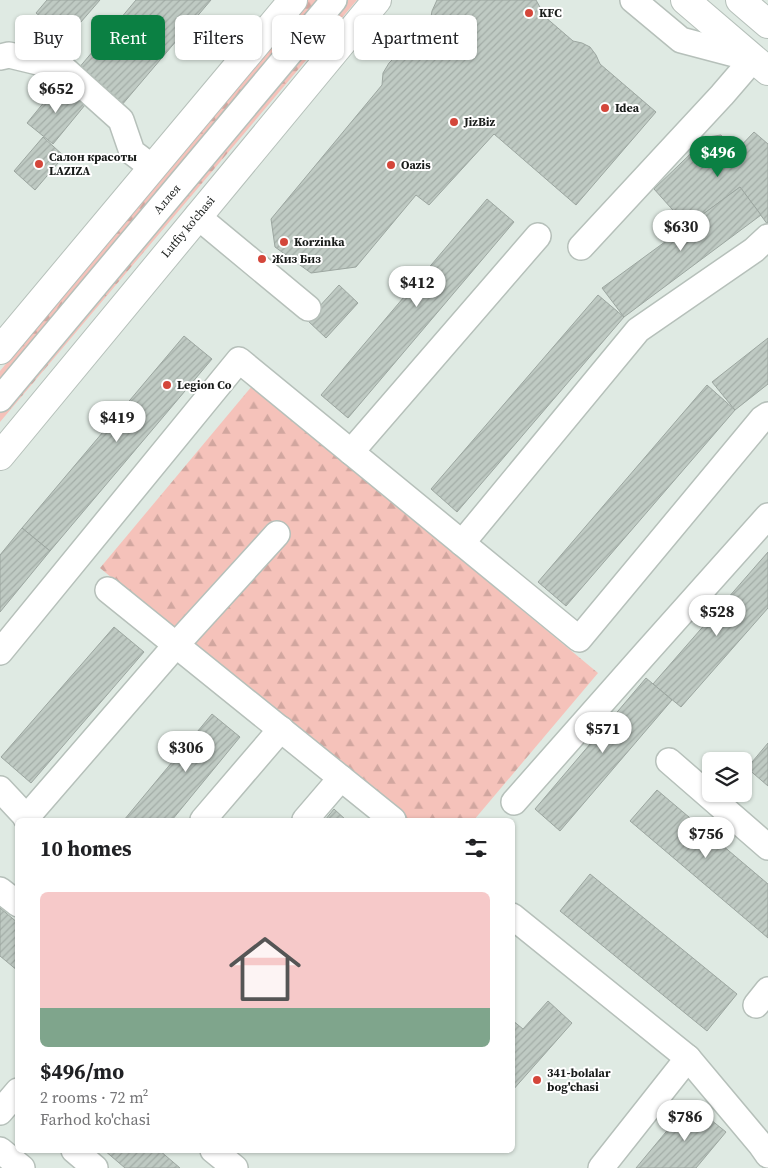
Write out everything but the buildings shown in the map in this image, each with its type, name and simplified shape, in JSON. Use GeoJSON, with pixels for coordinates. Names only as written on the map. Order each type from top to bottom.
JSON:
{"type":"FeatureCollection","features":[{"type":"Feature","properties":{"kind":"main road"},"geometry":{"type":"LineString","coordinates":[[0,350],[293,0]]}},
{"type":"Feature","properties":{"kind":"main road","name":"Lutfiy ko'chasi"},"geometry":{"type":"LineString","coordinates":[[0,456],[377,0]]}},
{"type":"Feature","properties":{"kind":"main road"},"geometry":{"type":"LineString","coordinates":[[685,0],[761,65]]}},
{"type":"Feature","properties":{"kind":"main road"},"geometry":{"type":"LineString","coordinates":[[740,0],[768,24]]}},
{"type":"Feature","properties":{"kind":"street","name":"Аллея"},"geometry":{"type":"LineString","coordinates":[[0,399],[334,0]]}},
{"type":"Feature","properties":{"kind":"street"},"geometry":{"type":"LineString","coordinates":[[633,0],[681,40],[761,65]]}},
{"type":"Feature","properties":{"kind":"street"},"geometry":{"type":"LineString","coordinates":[[0,58],[9,55],[63,68],[121,120],[132,152],[153,168]]}},
{"type":"Feature","properties":{"kind":"street"},"geometry":{"type":"LineString","coordinates":[[581,247],[722,95],[761,65]]}},
{"type":"Feature","properties":{"kind":"street"},"geometry":{"type":"LineString","coordinates":[[198,216],[308,308]]}},
{"type":"Feature","properties":{"kind":"street"},"geometry":{"type":"LineString","coordinates":[[351,452],[538,236]]}},
{"type":"Feature","properties":{"kind":"street"},"geometry":{"type":"LineString","coordinates":[[462,543],[638,330],[754,250],[768,237]]}},
{"type":"Feature","properties":{"kind":"street"},"geometry":{"type":"LineString","coordinates":[[0,652],[239,360],[579,639],[768,415]]}},
{"type":"Feature","properties":{"kind":"street"},"geometry":{"type":"LineString","coordinates":[[514,802],[768,516]]}},
{"type":"Feature","properties":{"kind":"street"},"geometry":{"type":"LineString","coordinates":[[29,818],[176,645],[277,534]]}},
{"type":"Feature","properties":{"kind":"street"},"geometry":{"type":"LineString","coordinates":[[108,590],[390,818]]}},
{"type":"Feature","properties":{"kind":"street"},"geometry":{"type":"LineString","coordinates":[[205,818],[281,729]]}},
{"type":"Feature","properties":{"kind":"street"},"geometry":{"type":"LineString","coordinates":[[670,761],[766,843]]}},
{"type":"Feature","properties":{"kind":"street"},"geometry":{"type":"LineString","coordinates":[[307,818],[340,778]]}},
{"type":"Feature","properties":{"kind":"street"},"geometry":{"type":"LineString","coordinates":[[0,789],[27,818]]}},
{"type":"Feature","properties":{"kind":"street"},"geometry":{"type":"LineString","coordinates":[[0,890],[15,902]]}},
{"type":"Feature","properties":{"kind":"street"},"geometry":{"type":"LineString","coordinates":[[515,918],[688,1058],[766,1146]]}},
{"type":"Feature","properties":{"kind":"street"},"geometry":{"type":"LineString","coordinates":[[601,1168],[688,1058]]}},
{"type":"Feature","properties":{"kind":"street"},"geometry":{"type":"LineString","coordinates":[[0,1150],[22,1168]]}},
{"type":"Feature","properties":{"kind":"street"},"geometry":{"type":"LineString","coordinates":[[78,1153],[95,1168]]}},
{"type":"Feature","properties":{"kind":"street"},"geometry":{"type":"LineString","coordinates":[[217,1153],[235,1168]]}},
{"type":"Feature","properties":{"kind":"green space"},"geometry":{"type":"Polygon","coordinates":[[[307,0],[357,0],[344,15],[295,15],[307,0]]]}},
{"type":"Feature","properties":{"kind":"green space"},"geometry":{"type":"Polygon","coordinates":[[[272,42],[272,60],[306,60],[0,422],[0,371],[257,60],[262,60],[262,54],[272,42]]]}},
{"type":"Feature","properties":{"kind":"green space"},"geometry":{"type":"Polygon","coordinates":[[[252,386],[598,673],[476,818],[402,818],[100,568],[252,386]]]}},
{"type":"Feature","properties":{"kind":"place","name":"KFC"},"geometry":{"type":"Point","coordinates":[529,13]}},
{"type":"Feature","properties":{"kind":"place","name":"Idea"},"geometry":{"type":"Point","coordinates":[605,108]}},
{"type":"Feature","properties":{"kind":"place","name":"JizBiz"},"geometry":{"type":"Point","coordinates":[454,122]}},
{"type":"Feature","properties":{"kind":"place","name":"Салон красоты LAZIZA"},"geometry":{"type":"Point","coordinates":[39,164]}},
{"type":"Feature","properties":{"kind":"place","name":"Oazis"},"geometry":{"type":"Point","coordinates":[391,165]}},
{"type":"Feature","properties":{"kind":"place","name":"Korzinka"},"geometry":{"type":"Point","coordinates":[284,242]}},
{"type":"Feature","properties":{"kind":"place","name":"Жиз Биз"},"geometry":{"type":"Point","coordinates":[262,259]}},
{"type":"Feature","properties":{"kind":"place","name":"Legion Co"},"geometry":{"type":"Point","coordinates":[167,385]}},
{"type":"Feature","properties":{"kind":"place","name":"341-bolalar bog'chasi"},"geometry":{"type":"Point","coordinates":[537,1080]}}]}
